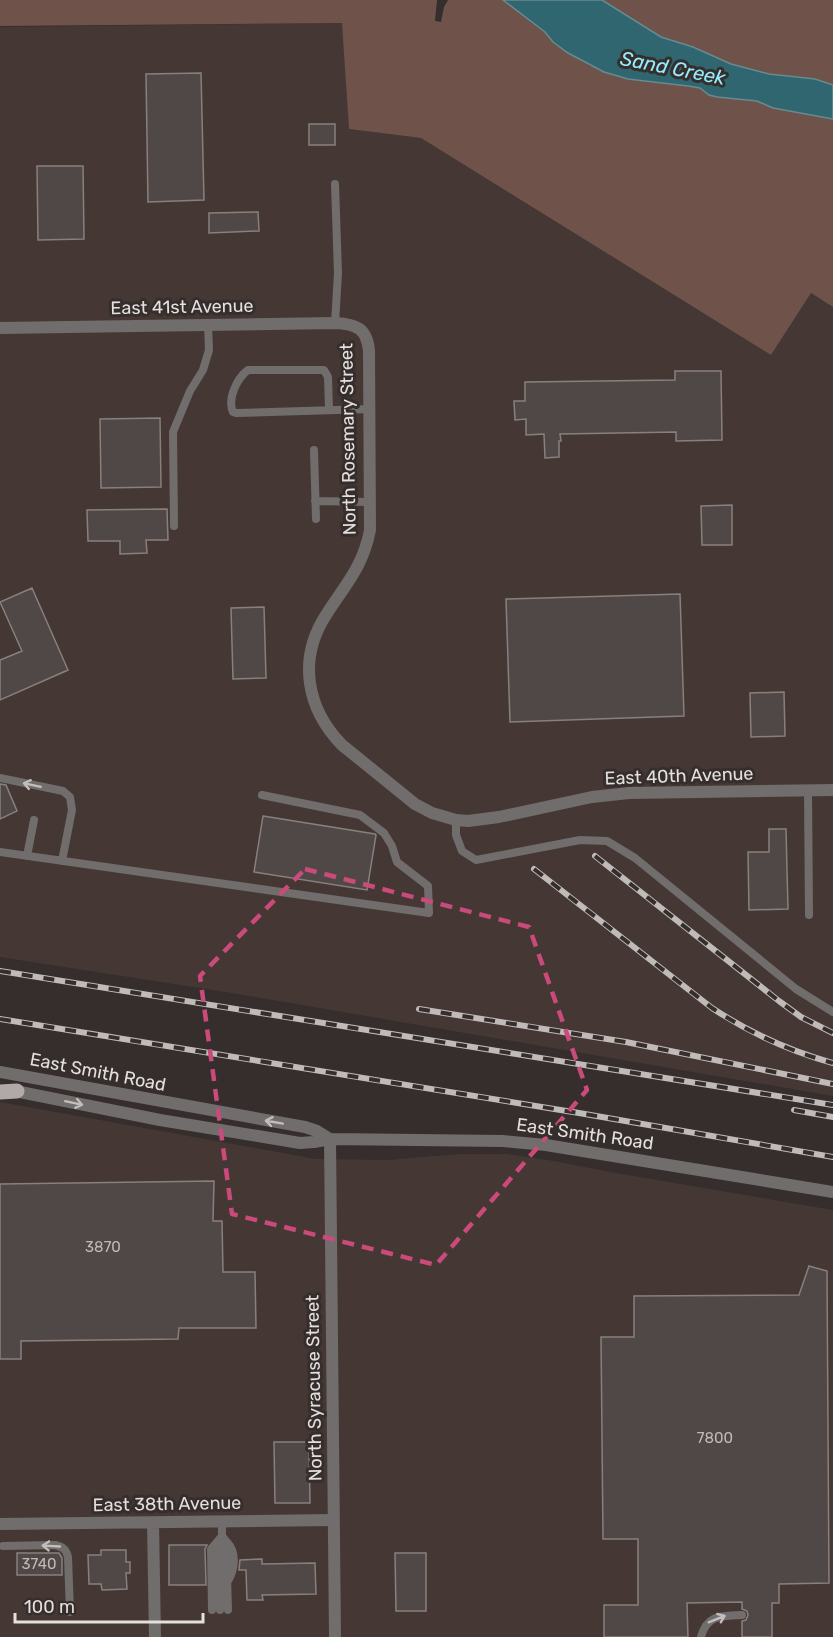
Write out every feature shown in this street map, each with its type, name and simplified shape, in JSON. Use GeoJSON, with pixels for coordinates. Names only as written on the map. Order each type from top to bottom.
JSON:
{"type":"FeatureCollection","features":[{"type":"Feature","properties":{"kind":"main road"},"geometry":{"type":"LineString","coordinates":[[0,1090],[17,1091]]}},
{"type":"Feature","properties":{"kind":"street","name":"East 41st Avenue"},"geometry":{"type":"LineString","coordinates":[[0,328],[335,323],[349,324],[362,331]]}},
{"type":"Feature","properties":{"kind":"street","name":"North Rosemary Street"},"geometry":{"type":"LineString","coordinates":[[362,331],[368,345],[370,530],[364,555],[352,578],[325,616],[312,647],[309,666],[313,699],[326,726],[342,745],[416,804],[432,813],[456,820]]}},
{"type":"Feature","properties":{"kind":"street","name":"East 40th Avenue"},"geometry":{"type":"LineString","coordinates":[[456,820],[468,821],[499,817],[592,797],[620,794],[833,790]]}},
{"type":"Feature","properties":{"kind":"street","name":"East Smith Road"},"geometry":{"type":"LineString","coordinates":[[0,1072],[305,1127],[330,1139]]}},
{"type":"Feature","properties":{"kind":"street","name":"East Smith Road"},"geometry":{"type":"LineString","coordinates":[[17,1091],[118,1112],[300,1143],[330,1139],[503,1141],[546,1144],[833,1192]]}},
{"type":"Feature","properties":{"kind":"street","name":"North Syracuse Street"},"geometry":{"type":"LineString","coordinates":[[330,1139],[335,1637]]}},
{"type":"Feature","properties":{"kind":"street","name":"East 38th Avenue"},"geometry":{"type":"LineString","coordinates":[[0,1524],[333,1520]]}},
{"type":"Feature","properties":{"kind":"street"},"geometry":{"type":"LineString","coordinates":[[153,1523],[155,1637]]}},
{"type":"Feature","properties":{"kind":"lane"},"geometry":{"type":"LineString","coordinates":[[335,184],[338,273],[335,323]]}},
{"type":"Feature","properties":{"kind":"lane"},"geometry":{"type":"LineString","coordinates":[[174,526],[172,432],[190,391],[203,370],[209,350],[208,325]]}},
{"type":"Feature","properties":{"kind":"lane"},"geometry":{"type":"LineString","coordinates":[[329,411],[327,377],[324,370],[248,370],[243,374],[230,401],[233,412],[236,413],[329,411],[370,409]]}},
{"type":"Feature","properties":{"kind":"lane"},"geometry":{"type":"LineString","coordinates":[[314,450],[316,519]]}},
{"type":"Feature","properties":{"kind":"lane"},"geometry":{"type":"LineString","coordinates":[[315,501],[371,502]]}},
{"type":"Feature","properties":{"kind":"lane"},"geometry":{"type":"LineString","coordinates":[[0,778],[63,791],[70,797],[72,810],[62,861]]}},
{"type":"Feature","properties":{"kind":"lane"},"geometry":{"type":"LineString","coordinates":[[808,790],[809,915]]}},
{"type":"Feature","properties":{"kind":"lane"},"geometry":{"type":"LineString","coordinates":[[0,852],[429,914],[428,886],[397,862],[392,846],[384,833],[360,815],[262,795]]}},
{"type":"Feature","properties":{"kind":"lane"},"geometry":{"type":"LineString","coordinates":[[27,856],[34,820]]}},
{"type":"Feature","properties":{"kind":"lane"},"geometry":{"type":"LineString","coordinates":[[456,820],[456,835],[462,851],[476,860],[580,840],[607,841],[635,858],[796,989],[833,1012]]}},
{"type":"Feature","properties":{"kind":"lane"},"geometry":{"type":"LineString","coordinates":[[222,1522],[224,1538],[227,1582],[220,1610],[211,1549],[224,1538]]}},
{"type":"Feature","properties":{"kind":"lane"},"geometry":{"type":"LineString","coordinates":[[3,1546],[62,1546],[68,1557],[70,1612]]}},
{"type":"Feature","properties":{"kind":"lane"},"geometry":{"type":"LineString","coordinates":[[701,1637],[710,1620],[722,1616],[742,1615]]}},
{"type":"Feature","properties":{"kind":"highlighted area"},"geometry":{"type":"Polygon","coordinates":[[[305,869],[529,927],[587,1090],[436,1265],[232,1214],[200,976],[305,869]]]}},
{"type":"Feature","properties":{"kind":"shaded area"},"geometry":{"type":"Polygon","coordinates":[[[0,0],[437,0],[435,21],[441,22],[448,0],[503,0],[545,32],[553,42],[589,65],[628,79],[700,88],[709,95],[757,101],[773,108],[833,119],[833,307],[811,293],[771,355],[421,138],[349,129],[342,23],[0,26],[0,0]]]}},
{"type":"Feature","properties":{"kind":"shaded area"},"geometry":{"type":"Polygon","coordinates":[[[602,0],[833,0],[833,85],[815,79],[769,74],[731,64],[693,47],[661,37],[602,0]]]}},
{"type":"Feature","properties":{"kind":"shaded area"},"geometry":{"type":"Polygon","coordinates":[[[343,23],[349,129],[421,138],[771,355],[811,293],[833,307],[833,1096],[232,993],[0,957],[0,27],[343,23]]]}},
{"type":"Feature","properties":{"kind":"shaded area"},"geometry":{"type":"Polygon","coordinates":[[[0,1102],[316,1159],[390,1160],[458,1154],[507,1154],[833,1210],[833,1637],[0,1637],[0,1102]]]}},
{"type":"Feature","properties":{"kind":"water","name":"Sand Creek"},"geometry":{"type":"Polygon","coordinates":[[[503,0],[602,0],[661,37],[693,47],[731,64],[769,74],[815,79],[833,85],[833,119],[773,108],[757,101],[717,97],[709,95],[700,88],[628,79],[604,72],[568,53],[503,0]]]}},
{"type":"Feature","properties":{"kind":"building"},"geometry":{"type":"Polygon","coordinates":[[[201,73],[204,200],[148,202],[146,74],[201,73]]]}},
{"type":"Feature","properties":{"kind":"building"},"geometry":{"type":"Polygon","coordinates":[[[309,124],[335,124],[335,145],[309,145],[309,124]]]}},
{"type":"Feature","properties":{"kind":"building"},"geometry":{"type":"Polygon","coordinates":[[[37,166],[83,166],[84,239],[38,240],[37,166]]]}},
{"type":"Feature","properties":{"kind":"building"},"geometry":{"type":"Polygon","coordinates":[[[258,212],[259,231],[209,233],[209,213],[258,212]]]}},
{"type":"Feature","properties":{"kind":"building"},"geometry":{"type":"Polygon","coordinates":[[[675,371],[721,371],[722,440],[676,441],[676,432],[560,434],[559,457],[545,458],[544,434],[526,435],[526,419],[515,420],[514,401],[525,401],[525,382],[675,380],[675,371]]]}},
{"type":"Feature","properties":{"kind":"building"},"geometry":{"type":"Polygon","coordinates":[[[160,418],[161,487],[101,488],[100,419],[160,418]]]}},
{"type":"Feature","properties":{"kind":"building"},"geometry":{"type":"Polygon","coordinates":[[[732,505],[732,545],[702,545],[701,506],[732,505]]]}},
{"type":"Feature","properties":{"kind":"building"},"geometry":{"type":"Polygon","coordinates":[[[167,509],[168,540],[146,540],[147,553],[120,554],[120,541],[88,541],[87,510],[167,509]]]}},
{"type":"Feature","properties":{"kind":"building"},"geometry":{"type":"Polygon","coordinates":[[[32,588],[68,670],[0,700],[0,660],[22,651],[0,602],[32,588]]]}},
{"type":"Feature","properties":{"kind":"building"},"geometry":{"type":"Polygon","coordinates":[[[680,594],[684,716],[510,722],[506,599],[680,594]]]}},
{"type":"Feature","properties":{"kind":"building"},"geometry":{"type":"Polygon","coordinates":[[[264,607],[266,678],[233,679],[231,608],[264,607]]]}},
{"type":"Feature","properties":{"kind":"building"},"geometry":{"type":"Polygon","coordinates":[[[784,692],[785,736],[751,737],[750,693],[784,692]]]}},
{"type":"Feature","properties":{"kind":"building"},"geometry":{"type":"Polygon","coordinates":[[[0,784],[6,785],[17,811],[0,819],[0,784]]]}},
{"type":"Feature","properties":{"kind":"building"},"geometry":{"type":"Polygon","coordinates":[[[263,816],[375,834],[367,890],[254,872],[263,816]]]}},
{"type":"Feature","properties":{"kind":"building"},"geometry":{"type":"Polygon","coordinates":[[[769,829],[786,829],[788,909],[749,910],[748,852],[769,852],[769,829]]]}},
{"type":"Feature","properties":{"kind":"building"},"geometry":{"type":"Polygon","coordinates":[[[214,1181],[213,1221],[222,1221],[223,1272],[255,1272],[256,1328],[179,1328],[178,1339],[21,1341],[21,1359],[0,1359],[0,1184],[214,1181]]]}},
{"type":"Feature","properties":{"kind":"building"},"geometry":{"type":"Polygon","coordinates":[[[809,1266],[827,1271],[829,1583],[779,1584],[779,1603],[772,1603],[772,1637],[742,1637],[742,1621],[746,1620],[748,1615],[747,1611],[742,1609],[742,1602],[687,1603],[688,1637],[604,1637],[604,1605],[638,1605],[638,1539],[603,1539],[601,1337],[634,1337],[634,1296],[799,1295],[809,1266]]]}},
{"type":"Feature","properties":{"kind":"building"},"geometry":{"type":"Polygon","coordinates":[[[274,1442],[309,1442],[310,1503],[275,1503],[274,1442]]]}},
{"type":"Feature","properties":{"kind":"building"},"geometry":{"type":"Polygon","coordinates":[[[169,1545],[207,1545],[205,1549],[206,1585],[169,1585],[169,1545]]]}},
{"type":"Feature","properties":{"kind":"building"},"geometry":{"type":"Polygon","coordinates":[[[101,1550],[126,1550],[126,1562],[130,1562],[130,1573],[126,1573],[127,1589],[102,1590],[101,1584],[89,1584],[88,1555],[101,1555],[101,1550]]]}},
{"type":"Feature","properties":{"kind":"building"},"geometry":{"type":"Polygon","coordinates":[[[17,1553],[59,1553],[62,1558],[62,1575],[17,1575],[17,1553]]]}},
{"type":"Feature","properties":{"kind":"building"},"geometry":{"type":"Polygon","coordinates":[[[395,1553],[426,1553],[426,1611],[396,1611],[395,1553]]]}},
{"type":"Feature","properties":{"kind":"building"},"geometry":{"type":"Polygon","coordinates":[[[262,1559],[262,1564],[315,1563],[316,1594],[262,1595],[263,1600],[247,1600],[246,1570],[239,1570],[240,1560],[262,1559]]]}},
{"type":"Feature","properties":{"kind":"railway"},"geometry":{"type":"LineString","coordinates":[[595,856],[779,1001],[801,1017],[833,1033]]}},
{"type":"Feature","properties":{"kind":"railway"},"geometry":{"type":"LineString","coordinates":[[534,869],[712,1008],[770,1040],[833,1063]]}},
{"type":"Feature","properties":{"kind":"railway"},"geometry":{"type":"LineString","coordinates":[[0,971],[833,1105]]}},
{"type":"Feature","properties":{"kind":"railway"},"geometry":{"type":"LineString","coordinates":[[419,1009],[626,1042],[833,1084]]}},
{"type":"Feature","properties":{"kind":"railway"},"geometry":{"type":"LineString","coordinates":[[0,1019],[579,1113],[833,1157]]}},
{"type":"Feature","properties":{"kind":"railway"},"geometry":{"type":"LineString","coordinates":[[794,1110],[833,1117]]}}]}
